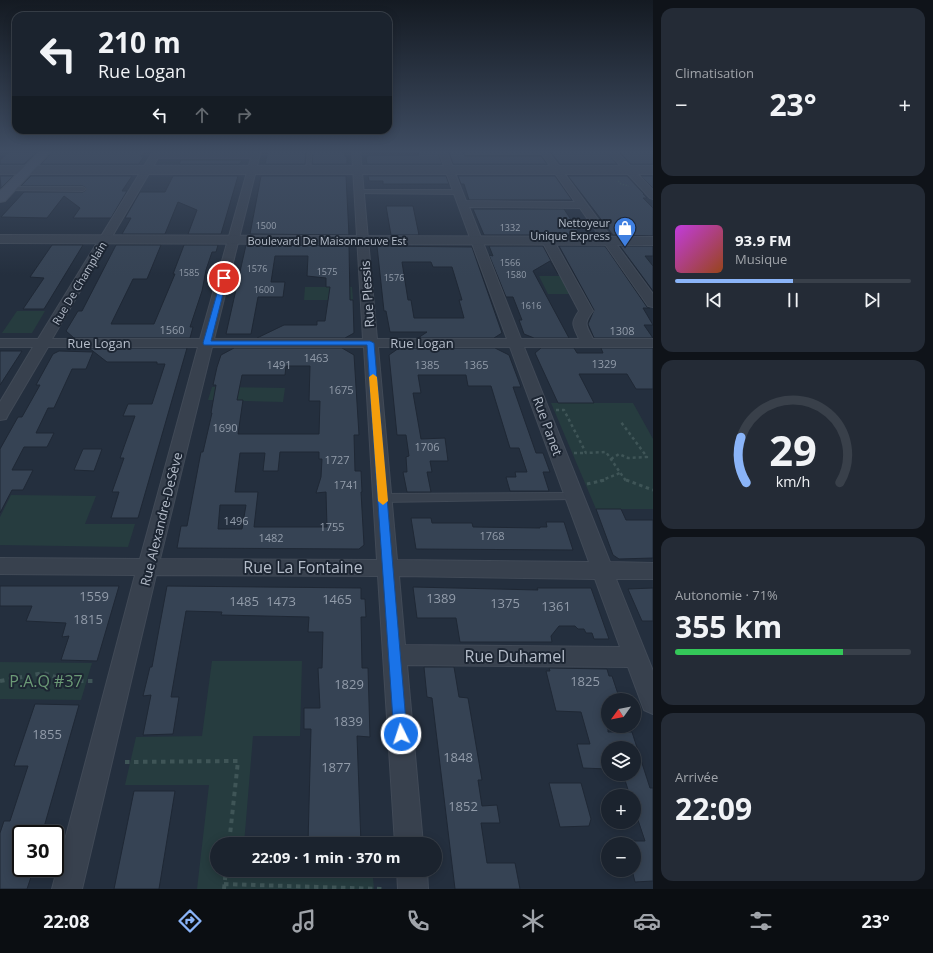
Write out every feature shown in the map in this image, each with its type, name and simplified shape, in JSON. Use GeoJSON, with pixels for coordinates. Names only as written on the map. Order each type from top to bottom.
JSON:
{"type":"FeatureCollection","features":[{"type":"Feature","properties":{"kind":"street","name":"Rue De Champlain"},"geometry":{"type":"LineString","coordinates":[[0,415],[133,191]]}},
{"type":"Feature","properties":{"kind":"street","name":"Rue Alexandre-DeSève"},"geometry":{"type":"LineString","coordinates":[[67,889],[148,567],[246,191]]}},
{"type":"Feature","properties":{"kind":"street","name":"Rue Plessis"},"geometry":{"type":"LineString","coordinates":[[359,191],[394,655],[409,837]]}},
{"type":"Feature","properties":{"kind":"street","name":"Rue Panet"},"geometry":{"type":"LineString","coordinates":[[458,191],[517,344],[578,490],[602,570],[653,702]]}},
{"type":"Feature","properties":{"kind":"street"},"geometry":{"type":"LineString","coordinates":[[572,191],[653,302]]}},
{"type":"Feature","properties":{"kind":"street"},"geometry":{"type":"LineString","coordinates":[[460,198],[582,205]]}},
{"type":"Feature","properties":{"kind":"street","name":"Boulevard De Maisonneuve Est"},"geometry":{"type":"LineString","coordinates":[[0,239],[653,241]]}},
{"type":"Feature","properties":{"kind":"street"},"geometry":{"type":"LineString","coordinates":[[548,241],[586,311],[579,321],[579,324],[588,343]]}},
{"type":"Feature","properties":{"kind":"street","name":"Rue Logan"},"geometry":{"type":"LineString","coordinates":[[0,342],[517,344],[653,343]]}},
{"type":"Feature","properties":{"kind":"street","name":"Rue La Fontaine"},"geometry":{"type":"LineString","coordinates":[[0,566],[653,571]]}},
{"type":"Feature","properties":{"kind":"street","name":"Rue Duhamel"},"geometry":{"type":"LineString","coordinates":[[394,655],[636,657]]}},
{"type":"Feature","properties":{"kind":"street"},"geometry":{"type":"LineString","coordinates":[[412,877],[413,889]]}},
{"type":"Feature","properties":{"kind":"lane"},"geometry":{"type":"LineString","coordinates":[[4,193],[34,191]]}},
{"type":"Feature","properties":{"kind":"lane"},"geometry":{"type":"LineString","coordinates":[[366,191],[460,198]]}},
{"type":"Feature","properties":{"kind":"lane"},"geometry":{"type":"LineString","coordinates":[[382,498],[578,490]]}},
{"type":"Feature","properties":{"kind":"path"},"geometry":{"type":"LineString","coordinates":[[564,410],[586,453]]}},
{"type":"Feature","properties":{"kind":"path"},"geometry":{"type":"LineString","coordinates":[[611,459],[619,454],[628,458],[647,457],[621,422]]}},
{"type":"Feature","properties":{"kind":"path"},"geometry":{"type":"LineString","coordinates":[[570,453],[606,452],[627,482],[653,490]]}},
{"type":"Feature","properties":{"kind":"path"},"geometry":{"type":"LineString","coordinates":[[578,490],[620,473]]}},
{"type":"Feature","properties":{"kind":"path"},"geometry":{"type":"LineString","coordinates":[[0,681],[44,673],[67,681],[94,681]]}},
{"type":"Feature","properties":{"kind":"path"},"geometry":{"type":"LineString","coordinates":[[125,762],[238,761],[230,837]]}},
{"type":"Feature","properties":{"kind":"path"},"geometry":{"type":"LineString","coordinates":[[224,886],[382,889]]}},
{"type":"Feature","properties":{"kind":"green space"},"geometry":{"type":"Polygon","coordinates":[[[539,276],[563,276],[573,294],[548,294],[539,276]]]}},
{"type":"Feature","properties":{"kind":"green space"},"geometry":{"type":"Polygon","coordinates":[[[305,287],[352,287],[353,300],[304,300],[305,287]]]}},
{"type":"Feature","properties":{"kind":"green space"},"geometry":{"type":"Polygon","coordinates":[[[17,311],[45,311],[32,333],[2,333],[17,311]]]}},
{"type":"Feature","properties":{"kind":"green space"},"geometry":{"type":"Polygon","coordinates":[[[212,387],[285,388],[283,402],[208,400],[212,387]]]}},
{"type":"Feature","properties":{"kind":"green space"},"geometry":{"type":"Polygon","coordinates":[[[551,403],[633,403],[653,439],[653,509],[596,509],[551,403]]]}},
{"type":"Feature","properties":{"kind":"green space"},"geometry":{"type":"Polygon","coordinates":[[[11,495],[96,496],[85,524],[135,524],[128,547],[0,545],[0,517],[11,495]]]}},
{"type":"Feature","properties":{"kind":"green space"},"geometry":{"type":"Polygon","coordinates":[[[212,661],[302,661],[300,736],[253,736],[245,837],[210,837],[210,877],[373,878],[374,889],[197,889],[209,785],[125,785],[136,737],[202,736],[212,661]]]}},
{"type":"Feature","properties":{"kind":"green space","name":"P.A.Q #37"},"geometry":{"type":"Polygon","coordinates":[[[0,662],[92,663],[81,700],[0,699],[0,662]]]}},
{"type":"Feature","properties":{"kind":"building"},"geometry":{"type":"Polygon","coordinates":[[[127,191],[111,218],[73,218],[80,208],[64,196],[47,218],[1,217],[24,192],[127,191]]]}},
{"type":"Feature","properties":{"kind":"building"},"geometry":{"type":"Polygon","coordinates":[[[233,191],[221,234],[188,234],[197,210],[178,202],[165,234],[122,234],[131,218],[125,218],[140,192],[233,191]]]}},
{"type":"Feature","properties":{"kind":"building"},"geometry":{"type":"Polygon","coordinates":[[[258,191],[347,191],[349,235],[250,234],[258,191]]]}},
{"type":"Feature","properties":{"kind":"building"},"geometry":{"type":"Polygon","coordinates":[[[466,191],[566,191],[572,200],[469,200],[466,191]]]}},
{"type":"Feature","properties":{"kind":"building"},"geometry":{"type":"Polygon","coordinates":[[[580,191],[642,191],[644,194],[647,198],[643,198],[653,208],[653,236],[613,235],[580,191]]]}},
{"type":"Feature","properties":{"kind":"building"},"geometry":{"type":"Polygon","coordinates":[[[386,206],[413,206],[419,235],[391,235],[386,206]]]}},
{"type":"Feature","properties":{"kind":"building"},"geometry":{"type":"Polygon","coordinates":[[[473,209],[564,209],[581,235],[484,235],[473,209]]]}},
{"type":"Feature","properties":{"kind":"building"},"geometry":{"type":"Polygon","coordinates":[[[52,245],[83,245],[44,309],[23,309],[44,278],[30,277],[52,245]]]}},
{"type":"Feature","properties":{"kind":"building"},"geometry":{"type":"Polygon","coordinates":[[[116,245],[161,245],[147,279],[133,279],[111,324],[154,324],[175,274],[173,274],[184,245],[218,245],[216,252],[212,252],[206,270],[202,291],[190,327],[193,327],[190,338],[74,338],[66,331],[78,311],[82,311],[116,245]]]}},
{"type":"Feature","properties":{"kind":"building"},"geometry":{"type":"Polygon","coordinates":[[[246,245],[349,246],[350,300],[353,300],[354,333],[345,338],[257,338],[284,325],[317,325],[317,321],[325,321],[330,287],[326,287],[326,278],[307,276],[308,256],[275,256],[271,282],[285,282],[283,297],[258,297],[251,334],[226,334],[246,245]]]}},
{"type":"Feature","properties":{"kind":"building"},"geometry":{"type":"Polygon","coordinates":[[[377,246],[472,247],[502,333],[494,338],[418,338],[427,332],[390,332],[386,311],[384,311],[377,246]],[[402,262],[408,300],[411,300],[414,318],[464,318],[459,300],[462,300],[452,267],[433,267],[431,262],[402,262]]]}},
{"type":"Feature","properties":{"kind":"building"},"geometry":{"type":"Polygon","coordinates":[[[489,246],[543,246],[558,274],[550,261],[533,271],[569,338],[534,338],[524,334],[519,320],[522,320],[513,297],[506,297],[489,255],[493,256],[489,246]]]}},
{"type":"Feature","properties":{"kind":"building"},"geometry":{"type":"Polygon","coordinates":[[[559,246],[605,246],[647,307],[650,308],[643,308],[653,325],[644,325],[653,338],[594,338],[588,324],[594,310],[559,246]]]}},
{"type":"Feature","properties":{"kind":"building"},"geometry":{"type":"Polygon","coordinates":[[[620,246],[653,246],[653,256],[645,256],[653,266],[653,291],[620,246]]]}},
{"type":"Feature","properties":{"kind":"building"},"geometry":{"type":"Polygon","coordinates":[[[89,348],[187,348],[138,518],[111,518],[119,492],[112,492],[124,458],[120,458],[135,416],[123,416],[128,404],[152,404],[165,364],[157,364],[157,362],[107,362],[89,348]]]}},
{"type":"Feature","properties":{"kind":"building"},"geometry":{"type":"Polygon","coordinates":[[[234,348],[342,348],[354,355],[359,435],[354,435],[355,471],[361,471],[364,545],[359,549],[177,548],[181,526],[187,526],[201,452],[203,452],[212,413],[216,385],[213,385],[221,355],[234,348]],[[286,366],[285,375],[242,375],[237,400],[243,400],[238,434],[319,434],[320,401],[309,401],[310,366],[286,366]],[[280,452],[278,471],[263,471],[265,453],[240,453],[235,492],[258,492],[254,527],[327,527],[326,492],[316,493],[321,477],[322,459],[319,459],[319,452],[280,452]],[[220,505],[218,529],[242,529],[246,505],[220,505]]]}},
{"type":"Feature","properties":{"kind":"building"},"geometry":{"type":"Polygon","coordinates":[[[399,348],[495,348],[509,355],[521,387],[513,387],[536,453],[543,453],[550,472],[543,472],[549,491],[510,491],[506,477],[516,477],[515,472],[527,472],[519,448],[510,448],[491,386],[468,386],[466,375],[418,375],[421,393],[413,393],[421,439],[445,438],[448,461],[430,461],[432,472],[427,472],[431,492],[407,492],[403,472],[407,472],[406,457],[409,456],[406,435],[397,435],[389,355],[399,348]]]}},
{"type":"Feature","properties":{"kind":"building"},"geometry":{"type":"Polygon","coordinates":[[[541,348],[574,348],[577,353],[603,353],[601,348],[653,348],[653,389],[636,389],[627,374],[579,374],[594,403],[558,403],[535,353],[541,348]]]}},
{"type":"Feature","properties":{"kind":"building"},"geometry":{"type":"Polygon","coordinates":[[[0,351],[22,351],[0,385],[0,351]]]}},
{"type":"Feature","properties":{"kind":"building"},"geometry":{"type":"Polygon","coordinates":[[[59,351],[93,352],[86,369],[72,369],[54,408],[48,408],[36,433],[54,433],[47,447],[24,447],[12,470],[33,470],[23,490],[12,490],[0,513],[0,449],[18,417],[22,417],[40,385],[36,385],[53,354],[59,351]]]}},
{"type":"Feature","properties":{"kind":"building"},"geometry":{"type":"Polygon","coordinates":[[[83,449],[102,449],[94,471],[74,470],[83,449]]]}},
{"type":"Feature","properties":{"kind":"building"},"geometry":{"type":"Polygon","coordinates":[[[596,509],[621,509],[626,520],[653,520],[653,558],[619,559],[613,555],[596,509]]]}},
{"type":"Feature","properties":{"kind":"building"},"geometry":{"type":"Polygon","coordinates":[[[411,518],[431,518],[432,523],[472,523],[473,527],[540,528],[547,527],[546,522],[564,522],[573,550],[416,549],[411,518]]]}},
{"type":"Feature","properties":{"kind":"building"},"geometry":{"type":"Polygon","coordinates":[[[0,586],[119,586],[97,661],[61,660],[69,636],[62,637],[66,623],[26,621],[32,606],[0,606],[0,586]]]}},
{"type":"Feature","properties":{"kind":"building"},"geometry":{"type":"Polygon","coordinates":[[[167,586],[361,588],[361,599],[365,599],[366,617],[361,617],[362,668],[368,668],[370,737],[357,736],[361,837],[308,837],[311,729],[304,729],[304,708],[320,708],[318,668],[322,668],[323,632],[308,632],[309,617],[221,615],[222,612],[186,611],[171,697],[179,697],[173,734],[143,735],[151,695],[143,696],[150,667],[152,667],[167,586]]]}},
{"type":"Feature","properties":{"kind":"building"},"geometry":{"type":"Polygon","coordinates":[[[413,587],[538,590],[537,588],[591,588],[609,639],[594,639],[592,633],[586,633],[584,629],[578,629],[575,626],[559,626],[551,636],[552,642],[460,642],[456,618],[417,618],[413,587]]]}},
{"type":"Feature","properties":{"kind":"building"},"geometry":{"type":"Polygon","coordinates":[[[653,588],[653,621],[642,621],[628,589],[653,588]]]}},
{"type":"Feature","properties":{"kind":"building"},"geometry":{"type":"Polygon","coordinates":[[[424,667],[454,667],[459,697],[468,698],[482,780],[478,780],[482,806],[497,805],[500,823],[481,823],[487,863],[515,863],[520,889],[455,889],[432,698],[427,697],[424,667]]]}},
{"type":"Feature","properties":{"kind":"building"},"geometry":{"type":"Polygon","coordinates":[[[549,668],[607,669],[609,676],[612,676],[618,693],[601,693],[601,733],[632,733],[635,741],[601,741],[601,769],[583,768],[577,744],[590,744],[581,712],[556,711],[546,671],[550,671],[549,668]]]}},
{"type":"Feature","properties":{"kind":"building"},"geometry":{"type":"Polygon","coordinates":[[[35,704],[79,705],[45,825],[12,825],[12,877],[31,877],[27,889],[0,889],[0,833],[4,821],[10,821],[28,766],[14,766],[35,704]]]}},
{"type":"Feature","properties":{"kind":"building"},"geometry":{"type":"Polygon","coordinates":[[[641,760],[650,788],[653,788],[653,881],[635,882],[634,877],[641,877],[641,841],[645,841],[641,829],[641,789],[628,789],[625,781],[641,781],[641,760]]]}},
{"type":"Feature","properties":{"kind":"building"},"geometry":{"type":"Polygon","coordinates":[[[549,783],[581,783],[591,819],[589,826],[560,827],[549,783]]]}},
{"type":"Feature","properties":{"kind":"building"},"geometry":{"type":"Polygon","coordinates":[[[134,791],[175,791],[159,889],[114,889],[134,791]]]}},
{"type":"Feature","properties":{"kind":"slow traffic"},"geometry":{"type":"LineString","coordinates":[[373,377],[383,501]]}},
{"type":"Feature","properties":{"kind":"place","name":"Nettoyeur Unique Express"},"geometry":{"type":"Point","coordinates":[625,248]}},
{"type":"Feature","properties":{"kind":"route"},"geometry":{"type":"LineString","coordinates":[[224,278],[207,343],[370,343],[401,734]]}}]}
